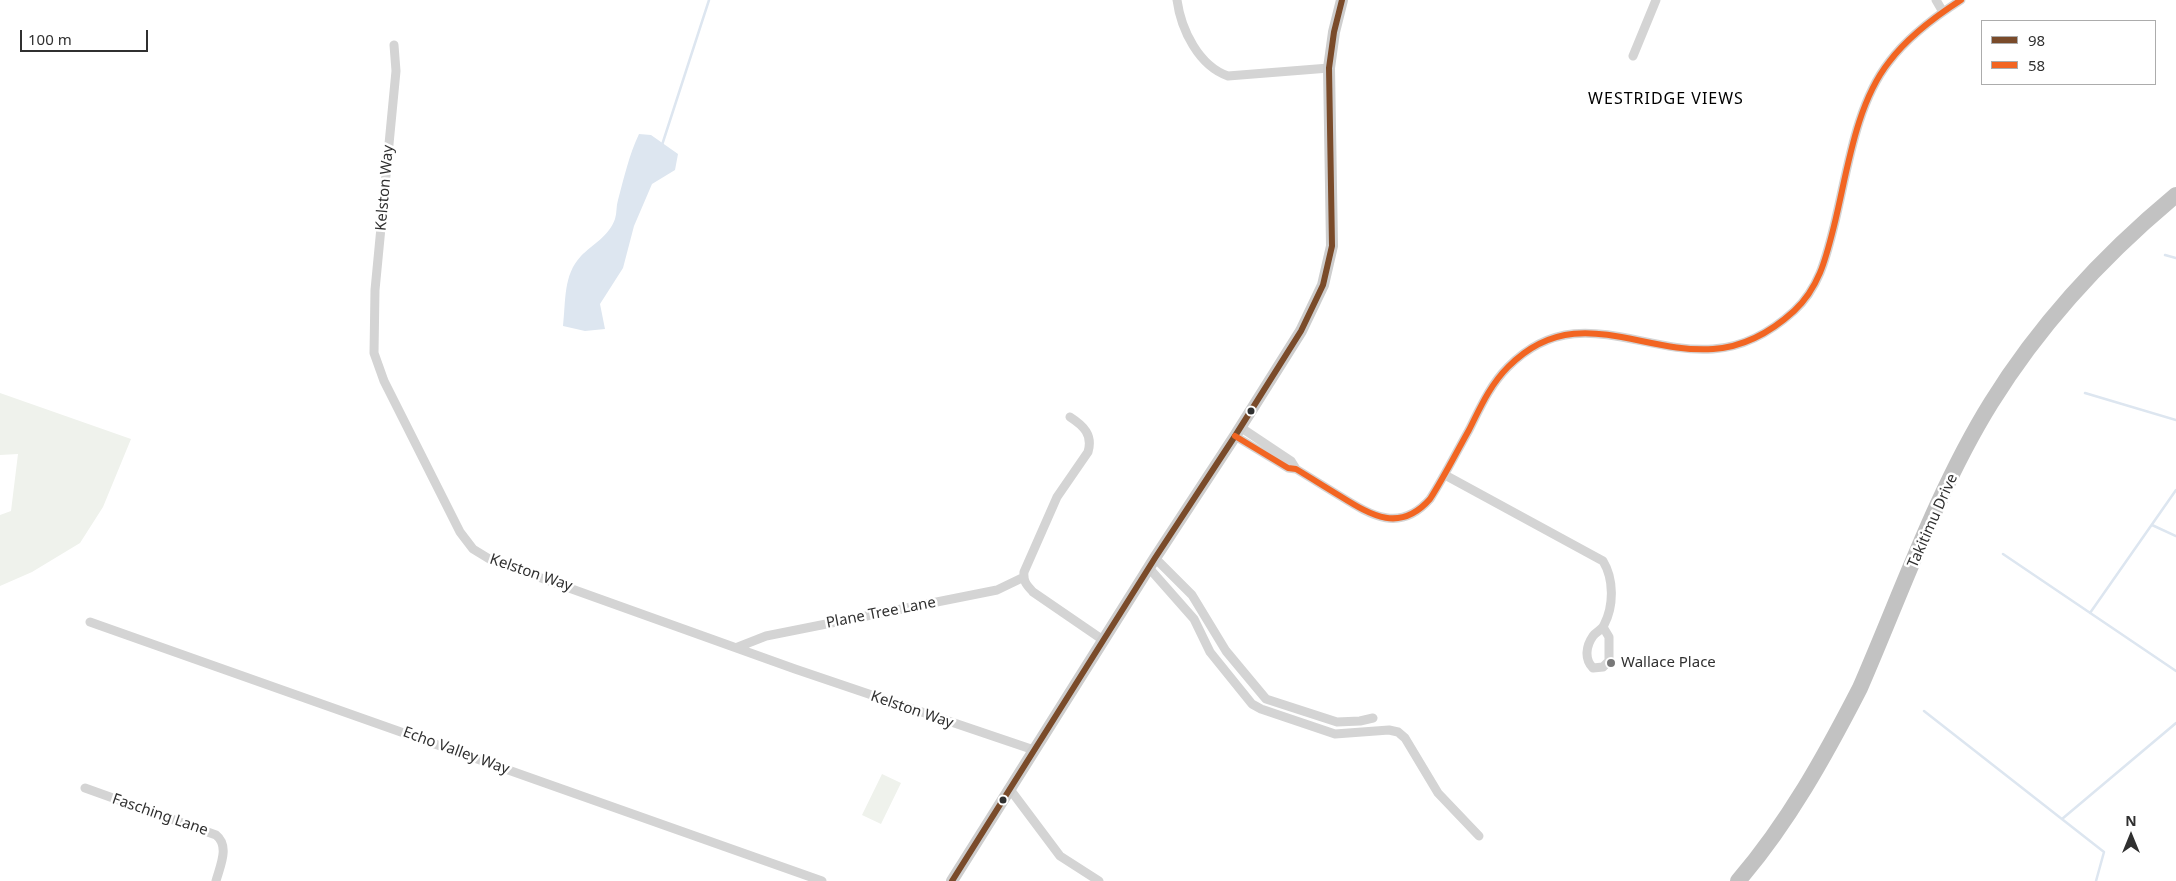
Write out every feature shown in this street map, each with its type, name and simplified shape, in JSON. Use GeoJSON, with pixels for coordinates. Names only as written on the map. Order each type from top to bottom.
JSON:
{"type":"FeatureCollection","features":[{"type":"Feature","properties":{"kind":"highway","name":"Takitimu Drive"},"geometry":{"type":"LineString","coordinates":[[1738,881],[1787,815],[1835,736],[1863,680],[1951,479],[1990,405],[2017,363],[2084,282],[2129,236],[2176,195]]}},
{"type":"Feature","properties":{"kind":"main road"},"geometry":{"type":"LineString","coordinates":[[952,881],[1009,788],[1301,330],[1318,297],[1327,273],[1332,229],[1329,68],[1334,32],[1342,0]]}},
{"type":"Feature","properties":{"kind":"street"},"geometry":{"type":"LineString","coordinates":[[1176,0],[1179,16],[1198,53],[1216,72],[1228,76],[1329,68]]}},
{"type":"Feature","properties":{"kind":"street"},"geometry":{"type":"LineString","coordinates":[[1633,56],[1656,0]]}},
{"type":"Feature","properties":{"kind":"street"},"geometry":{"type":"LineString","coordinates":[[1936,0],[1943,12]]}},
{"type":"Feature","properties":{"kind":"street"},"geometry":{"type":"LineString","coordinates":[[1237,432],[1291,461],[1296,469],[1366,513],[1386,518],[1405,516],[1424,507],[1445,475],[1497,379],[1523,354],[1536,346],[1569,334],[1594,332],[1684,348],[1715,349],[1732,346],[1764,334],[1796,309],[1812,292],[1822,268],[1857,129],[1869,95],[1889,61],[1943,12],[1949,3],[1961,0]]}},
{"type":"Feature","properties":{"kind":"street","name":"Kelston Way"},"geometry":{"type":"LineString","coordinates":[[394,45],[396,71],[375,290],[374,352],[387,389],[460,532],[473,550],[491,560],[944,721],[1034,750]]}},
{"type":"Feature","properties":{"kind":"street"},"geometry":{"type":"LineString","coordinates":[[1070,417],[1085,428],[1090,438],[1090,445],[1088,452],[1057,498],[1024,572],[1024,582],[1033,592],[1103,640]]}},
{"type":"Feature","properties":{"kind":"street"},"geometry":{"type":"LineString","coordinates":[[1445,475],[1603,561],[1612,581],[1607,616],[1603,628]]}},
{"type":"Feature","properties":{"kind":"street"},"geometry":{"type":"LineString","coordinates":[[1152,563],[1192,595],[1226,651],[1266,699],[1337,722],[1360,721],[1372,718]]}},
{"type":"Feature","properties":{"kind":"street"},"geometry":{"type":"LineString","coordinates":[[1152,563],[1194,619],[1210,652],[1252,704],[1261,709],[1335,734],[1374,730],[1398,732],[1405,738],[1438,793],[1479,836]]}},
{"type":"Feature","properties":{"kind":"street","name":"Plane Tree Lane"},"geometry":{"type":"LineString","coordinates":[[738,647],[766,636],[997,590],[1024,577]]}},
{"type":"Feature","properties":{"kind":"street","name":"Echo Valley Way"},"geometry":{"type":"LineString","coordinates":[[90,622],[822,881]]}},
{"type":"Feature","properties":{"kind":"street","name":"Fasching Lane"},"geometry":{"type":"LineString","coordinates":[[85,788],[216,835],[220,838],[224,847],[216,881]]}},
{"type":"Feature","properties":{"kind":"street"},"geometry":{"type":"LineString","coordinates":[[1009,788],[1060,856],[1099,881]]}},
{"type":"Feature","properties":{"kind":"shaded area"},"geometry":{"type":"Polygon","coordinates":[[[639,134],[651,135],[678,154],[675,170],[652,184],[634,226],[623,268],[600,304],[605,329],[585,331],[563,326],[566,289],[571,271],[581,256],[605,235],[616,217],[617,202],[632,150],[639,134]]]}},
{"type":"Feature","properties":{"kind":"shaded area"},"geometry":{"type":"Polygon","coordinates":[[[0,393],[131,439],[103,507],[80,543],[32,572],[0,586],[0,515],[11,511],[18,454],[0,455],[0,393]]]}},
{"type":"Feature","properties":{"kind":"shaded area"},"geometry":{"type":"Polygon","coordinates":[[[882,774],[901,783],[881,824],[862,815],[882,774]]]}},
{"type":"Feature","properties":{"kind":"waterway"},"geometry":{"type":"LineString","coordinates":[[662,145],[709,0]]}},
{"type":"Feature","properties":{"kind":"waterway"},"geometry":{"type":"LineString","coordinates":[[2165,255],[2176,258]]}},
{"type":"Feature","properties":{"kind":"waterway"},"geometry":{"type":"LineString","coordinates":[[2085,393],[2176,420]]}},
{"type":"Feature","properties":{"kind":"waterway"},"geometry":{"type":"LineString","coordinates":[[2090,613],[2176,490]]}},
{"type":"Feature","properties":{"kind":"waterway"},"geometry":{"type":"LineString","coordinates":[[2152,525],[2176,536]]}},
{"type":"Feature","properties":{"kind":"waterway"},"geometry":{"type":"LineString","coordinates":[[2003,554],[2176,671]]}},
{"type":"Feature","properties":{"kind":"waterway"},"geometry":{"type":"LineString","coordinates":[[1924,711],[2104,852],[2096,881]]}},
{"type":"Feature","properties":{"kind":"waterway"},"geometry":{"type":"LineString","coordinates":[[2062,819],[2176,723]]}},
{"type":"Feature","properties":{"kind":"transit line","name":"98"},"geometry":{"type":"LineString","coordinates":[[952,881],[1155,558],[1301,331],[1323,285],[1332,246],[1329,68],[1334,32],[1342,0]]}},
{"type":"Feature","properties":{"kind":"transit line","name":"58"},"geometry":{"type":"LineString","coordinates":[[1235,436],[1288,468],[1296,469],[1363,510],[1386,518],[1408,516],[1430,499],[1496,381],[1508,367],[1533,347],[1557,337],[1582,333],[1608,335],[1686,348],[1713,349],[1736,345],[1767,331],[1794,311],[1810,293],[1816,282],[1831,238],[1860,119],[1877,79],[1896,53],[1913,36],[1961,0]]}},
{"type":"Feature","properties":{"kind":"place","name":"Wallace Place"},"geometry":{"type":"Point","coordinates":[1611,663]}},
{"type":"Feature","properties":{"kind":"district","name":"WESTRIDGE VIEWS"},"geometry":{"type":"Point","coordinates":[1666,99]}}]}
